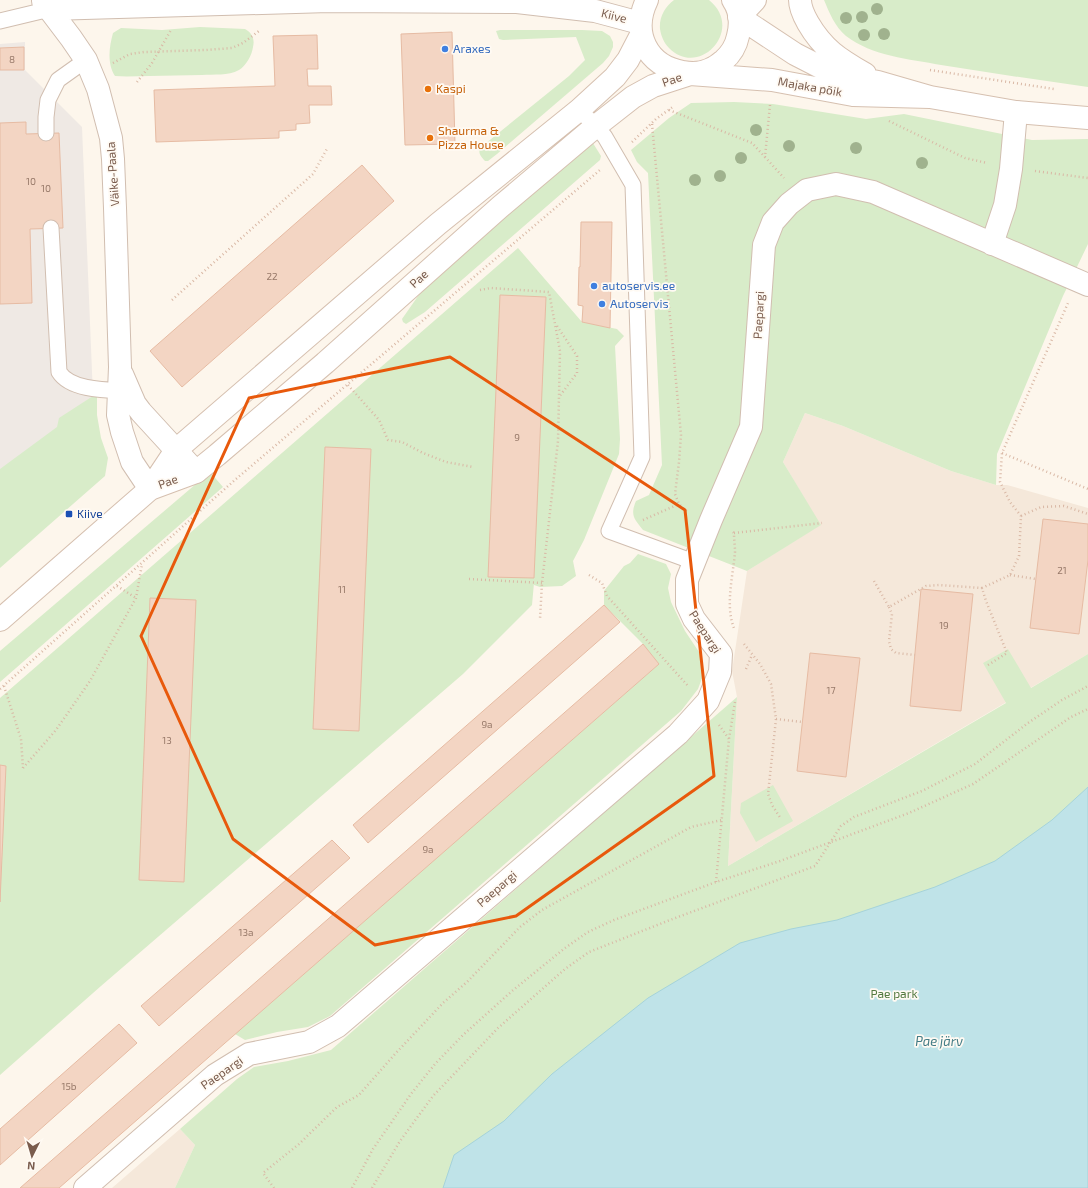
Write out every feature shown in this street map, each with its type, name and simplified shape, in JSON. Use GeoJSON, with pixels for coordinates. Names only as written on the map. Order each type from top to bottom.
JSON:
{"type":"FeatureCollection","features":[{"type":"Feature","properties":{"kind":"street","name":"Pae"},"geometry":{"type":"LineString","coordinates":[[0,620],[150,489],[176,450],[438,224],[579,110],[616,77],[628,60],[641,29],[642,12],[647,0]]}},
{"type":"Feature","properties":{"kind":"street"},"geometry":{"type":"LineString","coordinates":[[736,8],[755,0]]}},
{"type":"Feature","properties":{"kind":"street"},"geometry":{"type":"LineString","coordinates":[[800,0],[800,6],[817,38],[839,59],[878,82]]}},
{"type":"Feature","properties":{"kind":"street","name":"Kiive"},"geometry":{"type":"LineString","coordinates":[[46,5],[180,5],[329,1],[520,1],[595,11],[641,29]]}},
{"type":"Feature","properties":{"kind":"street","name":"Väike-Paala"},"geometry":{"type":"LineString","coordinates":[[46,5],[89,67],[105,113],[111,138],[120,367],[124,391],[118,415],[132,462],[150,489]]}},
{"type":"Feature","properties":{"kind":"street","name":"Pae"},"geometry":{"type":"LineString","coordinates":[[150,489],[196,472],[319,368],[500,207],[596,126],[633,97],[653,86],[690,74],[701,73],[720,64],[728,57],[738,38],[740,27],[736,8]]}},
{"type":"Feature","properties":{"kind":"street","name":"Majaka põik"},"geometry":{"type":"LineString","coordinates":[[736,8],[795,54],[832,73],[878,82],[930,97],[1016,112],[1088,118]]}},
{"type":"Feature","properties":{"kind":"street"},"geometry":{"type":"LineString","coordinates":[[641,29],[644,44],[658,62],[672,70],[690,74]]}},
{"type":"Feature","properties":{"kind":"street","name":"Majaka põik"},"geometry":{"type":"LineString","coordinates":[[690,74],[772,80],[853,95],[930,97]]}},
{"type":"Feature","properties":{"kind":"street"},"geometry":{"type":"LineString","coordinates":[[992,244],[1005,205],[1011,169],[1016,112]]}},
{"type":"Feature","properties":{"kind":"street","name":"Paepargi"},"geometry":{"type":"LineString","coordinates":[[85,1188],[215,1075],[249,1054],[309,1042],[338,1026],[678,734],[708,702],[720,672],[721,654],[694,619],[687,604],[687,580],[751,427],[764,245],[773,222],[789,204],[807,190],[836,184],[873,192],[1083,283]]}},
{"type":"Feature","properties":{"kind":"street","name":"Väike-Paala"},"geometry":{"type":"LineString","coordinates":[[124,391],[141,412],[196,472]]}},
{"type":"Feature","properties":{"kind":"lane"},"geometry":{"type":"LineString","coordinates":[[0,21],[46,5]]}},
{"type":"Feature","properties":{"kind":"lane"},"geometry":{"type":"LineString","coordinates":[[46,134],[48,100],[58,80],[89,67]]}},
{"type":"Feature","properties":{"kind":"lane"},"geometry":{"type":"LineString","coordinates":[[579,110],[605,137],[633,185],[642,457],[609,531],[694,562]]}},
{"type":"Feature","properties":{"kind":"lane"},"geometry":{"type":"LineString","coordinates":[[51,228],[59,372],[64,379],[80,386],[124,391]]}},
{"type":"Feature","properties":{"kind":"path"},"geometry":{"type":"LineString","coordinates":[[137,82],[160,51],[171,30],[180,5]]}},
{"type":"Feature","properties":{"kind":"path"},"geometry":{"type":"LineString","coordinates":[[89,67],[130,54],[160,51],[232,48],[243,43],[259,31]]}},
{"type":"Feature","properties":{"kind":"path"},"geometry":{"type":"LineString","coordinates":[[926,69],[1058,89]]}},
{"type":"Feature","properties":{"kind":"path"},"geometry":{"type":"LineString","coordinates":[[0,689],[236,479],[616,157],[652,124],[679,103]]}},
{"type":"Feature","properties":{"kind":"path"},"geometry":{"type":"LineString","coordinates":[[765,157],[770,103]]}},
{"type":"Feature","properties":{"kind":"path"},"geometry":{"type":"LineString","coordinates":[[669,110],[752,143],[799,196]]}},
{"type":"Feature","properties":{"kind":"path"},"geometry":{"type":"LineString","coordinates":[[888,121],[965,158],[1011,169],[1088,178]]}},
{"type":"Feature","properties":{"kind":"path"},"geometry":{"type":"LineString","coordinates":[[652,124],[681,435],[675,494],[679,504],[687,512],[711,520],[734,533],[822,523]]}},
{"type":"Feature","properties":{"kind":"path"},"geometry":{"type":"LineString","coordinates":[[172,300],[313,174],[328,147]]}},
{"type":"Feature","properties":{"kind":"path"},"geometry":{"type":"LineString","coordinates":[[1010,575],[1019,556],[1021,516],[1010,502],[1000,482],[1002,453],[1083,283]]}},
{"type":"Feature","properties":{"kind":"path"},"geometry":{"type":"LineString","coordinates":[[480,290],[491,288],[549,292],[560,351],[558,441],[542,583],[540,619]]}},
{"type":"Feature","properties":{"kind":"path"},"geometry":{"type":"LineString","coordinates":[[555,324],[577,356],[577,373],[559,398]]}},
{"type":"Feature","properties":{"kind":"path"},"geometry":{"type":"LineString","coordinates":[[348,385],[379,420],[388,440],[402,442],[446,462],[473,467]]}},
{"type":"Feature","properties":{"kind":"path"},"geometry":{"type":"LineString","coordinates":[[1002,453],[1088,489]]}},
{"type":"Feature","properties":{"kind":"path"},"geometry":{"type":"LineString","coordinates":[[614,533],[679,504]]}},
{"type":"Feature","properties":{"kind":"path"},"geometry":{"type":"LineString","coordinates":[[1021,516],[1041,507],[1064,506],[1088,514]]}},
{"type":"Feature","properties":{"kind":"path"},"geometry":{"type":"LineString","coordinates":[[734,533],[735,552],[731,579],[731,609],[733,626],[736,631]]}},
{"type":"Feature","properties":{"kind":"path"},"geometry":{"type":"LineString","coordinates":[[4,686],[21,738],[23,768],[56,730],[90,681],[136,598],[142,564]]}},
{"type":"Feature","properties":{"kind":"path"},"geometry":{"type":"LineString","coordinates":[[589,575],[602,584],[607,596],[704,705],[729,739]]}},
{"type":"Feature","properties":{"kind":"path"},"geometry":{"type":"LineString","coordinates":[[889,607],[926,586],[939,584],[982,588],[1010,575],[1036,579]]}},
{"type":"Feature","properties":{"kind":"path"},"geometry":{"type":"LineString","coordinates":[[469,579],[542,583]]}},
{"type":"Feature","properties":{"kind":"path"},"geometry":{"type":"LineString","coordinates":[[874,581],[892,614],[889,641],[891,648],[896,653],[915,655]]}},
{"type":"Feature","properties":{"kind":"path"},"geometry":{"type":"LineString","coordinates":[[117,586],[136,598]]}},
{"type":"Feature","properties":{"kind":"path"},"geometry":{"type":"LineString","coordinates":[[982,588],[1007,653],[988,665]]}},
{"type":"Feature","properties":{"kind":"path"},"geometry":{"type":"LineString","coordinates":[[742,640],[767,675],[771,684],[776,719],[768,794],[772,805],[781,819]]}},
{"type":"Feature","properties":{"kind":"path"},"geometry":{"type":"LineString","coordinates":[[744,674],[752,655]]}},
{"type":"Feature","properties":{"kind":"path"},"geometry":{"type":"LineString","coordinates":[[372,1188],[400,1141],[433,1096],[498,1028],[565,969],[590,952],[670,920],[815,866],[841,826],[854,818],[922,791],[975,764],[1062,700],[1088,686]]}},
{"type":"Feature","properties":{"kind":"path"},"geometry":{"type":"LineString","coordinates":[[716,882],[729,739],[736,701]]}},
{"type":"Feature","properties":{"kind":"path"},"geometry":{"type":"LineString","coordinates":[[352,1188],[373,1149],[411,1094],[436,1064],[463,1035],[512,991],[564,948],[588,932],[614,920],[716,882],[909,813],[973,784],[1071,717],[1088,709]]}},
{"type":"Feature","properties":{"kind":"path"},"geometry":{"type":"LineString","coordinates":[[776,719],[802,722]]}},
{"type":"Feature","properties":{"kind":"path"},"geometry":{"type":"LineString","coordinates":[[274,1188],[263,1173],[299,1144],[337,1107],[359,1095],[443,1003],[468,981],[520,927],[542,910],[691,826],[722,820]]}},
{"type":"Feature","properties":{"kind":"highlighted area"},"geometry":{"type":"Polygon","coordinates":[[[450,357],[685,510],[714,776],[516,916],[375,945],[233,839],[141,636],[249,398],[450,357]]]}},
{"type":"Feature","properties":{"kind":"shaded area"},"geometry":{"type":"Polygon","coordinates":[[[25,42],[25,70],[82,127],[93,396],[0,542],[0,44],[25,42]]]}},
{"type":"Feature","properties":{"kind":"shaded area"},"geometry":{"type":"Polygon","coordinates":[[[805,413],[843,426],[951,471],[996,485],[1007,485],[1088,508],[1088,654],[728,866],[737,697],[732,671],[747,571],[820,525],[783,462],[805,413]]]}},
{"type":"Feature","properties":{"kind":"shaded area"},"geometry":{"type":"Polygon","coordinates":[[[180,1129],[195,1145],[175,1188],[112,1188],[180,1129]]]}},
{"type":"Feature","properties":{"kind":"green space"},"geometry":{"type":"Polygon","coordinates":[[[674,0],[709,0],[719,12],[722,24],[720,36],[714,46],[705,54],[693,58],[681,56],[669,48],[664,42],[660,29],[660,20],[665,9],[674,0]]]}},
{"type":"Feature","properties":{"kind":"green space"},"geometry":{"type":"Polygon","coordinates":[[[824,0],[1088,0],[1088,87],[996,74],[891,56],[867,48],[846,36],[833,19],[824,0]]]}},
{"type":"Feature","properties":{"kind":"green space"},"geometry":{"type":"Polygon","coordinates":[[[200,27],[245,29],[249,32],[252,36],[254,44],[250,57],[244,66],[235,72],[221,74],[115,76],[112,71],[110,61],[110,44],[113,33],[121,28],[162,30],[200,27]]]}},
{"type":"Feature","properties":{"kind":"green space"},"geometry":{"type":"Polygon","coordinates":[[[496,31],[602,31],[610,36],[613,42],[613,47],[609,56],[603,63],[497,154],[488,161],[485,161],[481,156],[479,150],[480,148],[569,76],[585,60],[576,37],[503,40],[499,39],[496,31]]]}},
{"type":"Feature","properties":{"kind":"green space"},"geometry":{"type":"Polygon","coordinates":[[[734,102],[773,104],[866,119],[904,114],[1032,140],[1088,139],[1088,244],[1063,296],[997,454],[996,485],[951,471],[843,426],[805,413],[783,462],[821,525],[747,571],[643,530],[635,520],[633,513],[636,501],[649,495],[662,465],[648,173],[637,162],[631,150],[669,118],[691,103],[734,102]]]}},
{"type":"Feature","properties":{"kind":"green space"},"geometry":{"type":"Polygon","coordinates":[[[591,140],[601,156],[600,160],[425,312],[406,324],[403,322],[402,319],[423,289],[591,140]]]}},
{"type":"Feature","properties":{"kind":"green space"},"geometry":{"type":"Polygon","coordinates":[[[518,248],[582,322],[617,329],[624,336],[615,346],[620,439],[619,454],[584,540],[573,561],[576,576],[562,586],[540,587],[534,585],[534,583],[532,605],[463,674],[0,1075],[0,698],[518,248]]]}},
{"type":"Feature","properties":{"kind":"green space"},"geometry":{"type":"Polygon","coordinates":[[[93,396],[97,397],[97,415],[101,438],[108,458],[105,476],[0,568],[0,469],[57,427],[59,418],[93,396]]]}},
{"type":"Feature","properties":{"kind":"green space"},"geometry":{"type":"Polygon","coordinates":[[[210,472],[223,487],[0,682],[0,651],[210,472]]]}},
{"type":"Feature","properties":{"kind":"green space"},"geometry":{"type":"Polygon","coordinates":[[[638,554],[666,564],[671,574],[668,588],[671,602],[685,631],[701,655],[704,673],[698,689],[681,711],[330,1016],[308,1027],[277,1032],[245,1040],[235,1034],[659,664],[643,644],[604,605],[604,591],[624,566],[630,563],[638,554]]]}},
{"type":"Feature","properties":{"kind":"green space","name":"Pae park"},"geometry":{"type":"Polygon","coordinates":[[[1008,649],[1031,688],[1088,654],[1088,1188],[175,1188],[195,1145],[180,1129],[237,1079],[254,1067],[288,1061],[331,1050],[737,697],[728,866],[1006,703],[983,663],[1008,649]]]}},
{"type":"Feature","properties":{"kind":"green space"},"geometry":{"type":"Polygon","coordinates":[[[773,785],[793,821],[756,842],[740,813],[741,803],[773,785]]]}},
{"type":"Feature","properties":{"kind":"water","name":"Pae järv"},"geometry":{"type":"Polygon","coordinates":[[[1088,787],[1088,1188],[443,1188],[454,1155],[504,1121],[552,1074],[648,998],[740,943],[791,929],[837,920],[935,887],[995,861],[1052,820],[1088,787]]]}},
{"type":"Feature","properties":{"kind":"building","name":"Kaspi"},"geometry":{"type":"Polygon","coordinates":[[[452,32],[455,144],[405,145],[401,34],[452,32]]]}},
{"type":"Feature","properties":{"kind":"building"},"geometry":{"type":"Polygon","coordinates":[[[317,35],[318,69],[307,69],[308,86],[331,86],[332,105],[309,105],[310,123],[296,124],[296,130],[279,131],[279,138],[156,142],[154,90],[275,86],[273,36],[317,35]]]}},
{"type":"Feature","properties":{"kind":"building"},"geometry":{"type":"Polygon","coordinates":[[[24,47],[24,70],[0,70],[0,48],[24,47]]]}},
{"type":"Feature","properties":{"kind":"building"},"geometry":{"type":"Polygon","coordinates":[[[26,122],[26,134],[59,133],[63,228],[30,229],[32,303],[0,304],[0,123],[26,122]]]}},
{"type":"Feature","properties":{"kind":"building"},"geometry":{"type":"Polygon","coordinates":[[[362,165],[394,201],[182,387],[150,351],[362,165]]]}},
{"type":"Feature","properties":{"kind":"building","name":"autoservis.ee"},"geometry":{"type":"Polygon","coordinates":[[[581,222],[612,222],[610,328],[582,322],[583,306],[578,305],[581,222]]]}},
{"type":"Feature","properties":{"kind":"building"},"geometry":{"type":"Polygon","coordinates":[[[500,295],[546,297],[534,578],[488,577],[500,295]]]}},
{"type":"Feature","properties":{"kind":"building"},"geometry":{"type":"Polygon","coordinates":[[[325,447],[371,449],[359,731],[313,729],[325,447]]]}},
{"type":"Feature","properties":{"kind":"building"},"geometry":{"type":"Polygon","coordinates":[[[1043,519],[1088,524],[1088,560],[1079,634],[1030,628],[1043,519]]]}},
{"type":"Feature","properties":{"kind":"building"},"geometry":{"type":"Polygon","coordinates":[[[921,589],[973,594],[961,711],[910,706],[921,589]]]}},
{"type":"Feature","properties":{"kind":"building"},"geometry":{"type":"Polygon","coordinates":[[[150,598],[196,600],[184,882],[139,880],[150,598]]]}},
{"type":"Feature","properties":{"kind":"building"},"geometry":{"type":"Polygon","coordinates":[[[604,605],[620,622],[368,843],[353,825],[604,605]]]}},
{"type":"Feature","properties":{"kind":"building"},"geometry":{"type":"Polygon","coordinates":[[[643,644],[659,664],[59,1188],[20,1188],[643,644]]]}},
{"type":"Feature","properties":{"kind":"building"},"geometry":{"type":"Polygon","coordinates":[[[810,653],[860,658],[846,777],[797,771],[810,653]]]}},
{"type":"Feature","properties":{"kind":"building"},"geometry":{"type":"Polygon","coordinates":[[[0,765],[6,766],[0,902],[0,765]]]}},
{"type":"Feature","properties":{"kind":"building"},"geometry":{"type":"Polygon","coordinates":[[[332,840],[350,858],[159,1026],[141,1006],[332,840]]]}},
{"type":"Feature","properties":{"kind":"building"},"geometry":{"type":"Polygon","coordinates":[[[119,1024],[137,1043],[0,1165],[0,1129],[119,1024]]]}},
{"type":"Feature","properties":{"kind":"place","name":"Araxes"},"geometry":{"type":"Point","coordinates":[445,49]}},
{"type":"Feature","properties":{"kind":"place","name":"Kaspi"},"geometry":{"type":"Point","coordinates":[428,89]}},
{"type":"Feature","properties":{"kind":"place","name":"Shaurma & Pizza House"},"geometry":{"type":"Point","coordinates":[430,138]}},
{"type":"Feature","properties":{"kind":"place","name":"autoservis.ee"},"geometry":{"type":"Point","coordinates":[594,286]}},
{"type":"Feature","properties":{"kind":"place","name":"Autoservis"},"geometry":{"type":"Point","coordinates":[602,304]}},
{"type":"Feature","properties":{"kind":"place","name":"Kiive"},"geometry":{"type":"Point","coordinates":[69,514]}}]}
